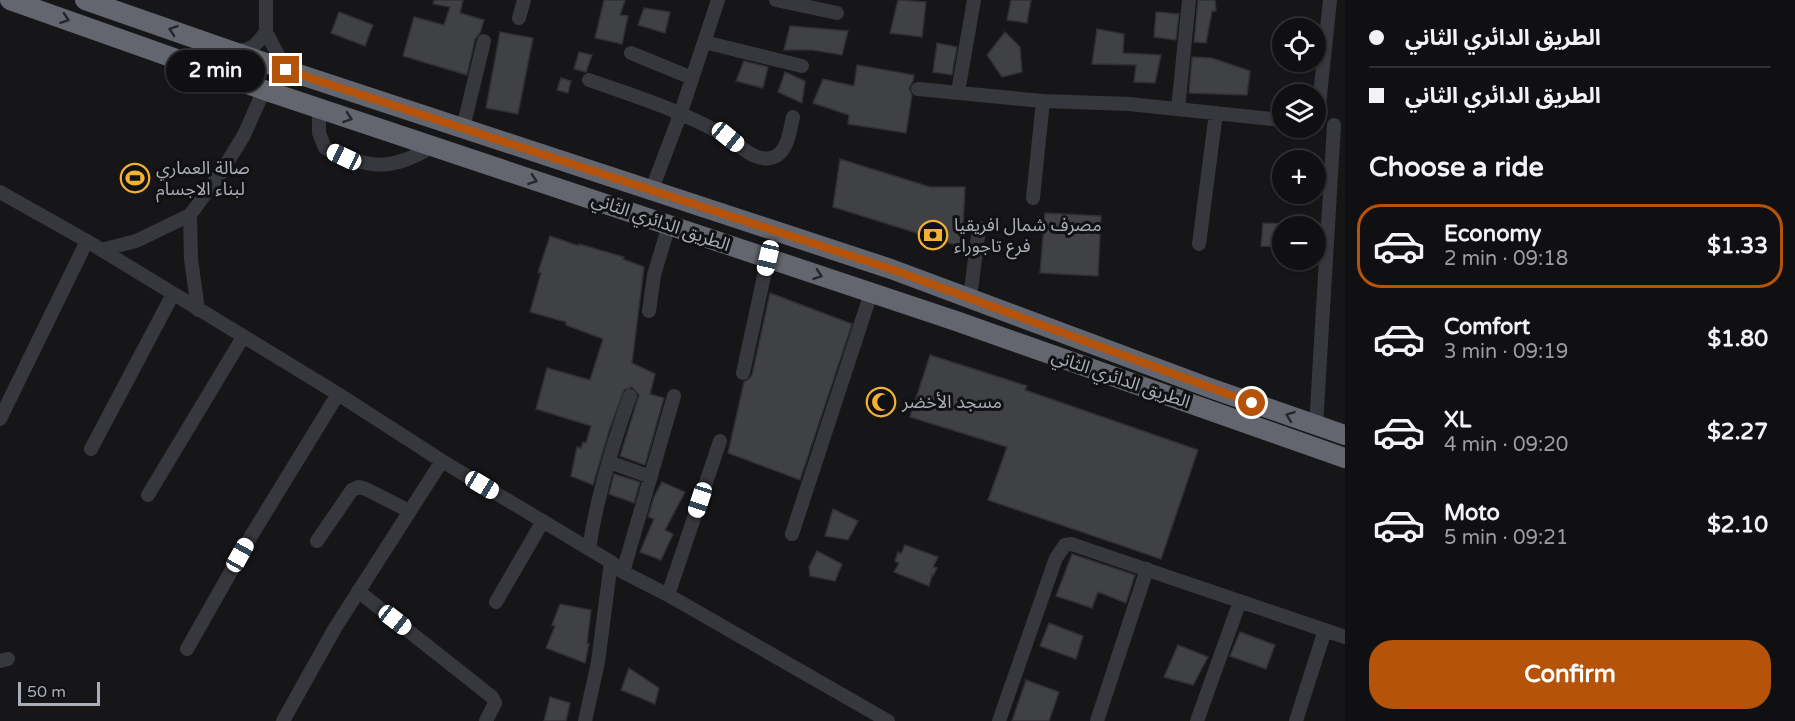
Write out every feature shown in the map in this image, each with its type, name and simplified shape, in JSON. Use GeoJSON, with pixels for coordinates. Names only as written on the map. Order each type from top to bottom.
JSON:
{"type":"FeatureCollection","features":[{"type":"Feature","properties":{"kind":"highway","name":"الطريق الدائري الثاني"},"geometry":{"type":"LineString","coordinates":[[10,0],[264,90],[956,321],[1345,458]]}},
{"type":"Feature","properties":{"kind":"highway","name":"الطريق الدائري الثاني"},"geometry":{"type":"LineString","coordinates":[[85,0],[106,5],[286,70],[891,269],[1345,435]]}},
{"type":"Feature","properties":{"kind":"highway"},"geometry":{"type":"LineString","coordinates":[[956,321],[968,314],[971,306],[970,298]]}},
{"type":"Feature","properties":{"kind":"highway"},"geometry":{"type":"LineString","coordinates":[[1019,344],[1020,329],[1029,320]]}},
{"type":"Feature","properties":{"kind":"street"},"geometry":{"type":"LineString","coordinates":[[266,0],[266,32],[286,70]]}},
{"type":"Feature","properties":{"kind":"street"},"geometry":{"type":"LineString","coordinates":[[519,18],[524,0]]}},
{"type":"Feature","properties":{"kind":"street"},"geometry":{"type":"LineString","coordinates":[[652,189],[680,115],[718,0]]}},
{"type":"Feature","properties":{"kind":"street"},"geometry":{"type":"LineString","coordinates":[[776,0],[837,13]]}},
{"type":"Feature","properties":{"kind":"street"},"geometry":{"type":"LineString","coordinates":[[958,92],[974,0]]}},
{"type":"Feature","properties":{"kind":"street"},"geometry":{"type":"LineString","coordinates":[[1178,109],[1189,0]]}},
{"type":"Feature","properties":{"kind":"street"},"geometry":{"type":"LineString","coordinates":[[1321,84],[1330,0]]}},
{"type":"Feature","properties":{"kind":"street"},"geometry":{"type":"LineString","coordinates":[[216,45],[243,52],[257,44],[266,32]]}},
{"type":"Feature","properties":{"kind":"street"},"geometry":{"type":"LineString","coordinates":[[463,128],[484,40]]}},
{"type":"Feature","properties":{"kind":"street"},"geometry":{"type":"LineString","coordinates":[[704,42],[802,66]]}},
{"type":"Feature","properties":{"kind":"street"},"geometry":{"type":"LineString","coordinates":[[631,53],[692,78]]}},
{"type":"Feature","properties":{"kind":"street"},"geometry":{"type":"LineString","coordinates":[[589,80],[680,115],[728,137],[747,153],[763,158],[772,158],[783,150],[793,117]]}},
{"type":"Feature","properties":{"kind":"street"},"geometry":{"type":"LineString","coordinates":[[918,89],[1043,101],[1129,104],[1272,119]]}},
{"type":"Feature","properties":{"kind":"street"},"geometry":{"type":"LineString","coordinates":[[101,250],[136,241],[190,215],[222,171],[244,135],[264,90]]}},
{"type":"Feature","properties":{"kind":"street"},"geometry":{"type":"LineString","coordinates":[[1033,198],[1043,101]]}},
{"type":"Feature","properties":{"kind":"street"},"geometry":{"type":"LineString","coordinates":[[319,108],[320,133],[325,148],[344,157],[380,166],[414,158],[434,146]]}},
{"type":"Feature","properties":{"kind":"street"},"geometry":{"type":"LineString","coordinates":[[1199,244],[1216,113]]}},
{"type":"Feature","properties":{"kind":"street"},"geometry":{"type":"LineString","coordinates":[[1316,426],[1339,125]]}},
{"type":"Feature","properties":{"kind":"street"},"geometry":{"type":"LineString","coordinates":[[0,192],[87,241],[338,394],[623,572],[668,595],[888,721]]}},
{"type":"Feature","properties":{"kind":"street"},"geometry":{"type":"LineString","coordinates":[[190,215],[190,241],[198,310]]}},
{"type":"Feature","properties":{"kind":"street"},"geometry":{"type":"LineString","coordinates":[[649,311],[654,275],[669,225]]}},
{"type":"Feature","properties":{"kind":"street"},"geometry":{"type":"LineString","coordinates":[[970,298],[979,228]]}},
{"type":"Feature","properties":{"kind":"street"},"geometry":{"type":"LineString","coordinates":[[0,418],[87,241]]}},
{"type":"Feature","properties":{"kind":"street"},"geometry":{"type":"LineString","coordinates":[[743,373],[768,258]]}},
{"type":"Feature","properties":{"kind":"street"},"geometry":{"type":"LineString","coordinates":[[792,534],[871,293]]}},
{"type":"Feature","properties":{"kind":"street"},"geometry":{"type":"LineString","coordinates":[[90,449],[173,294]]}},
{"type":"Feature","properties":{"kind":"street"},"geometry":{"type":"LineString","coordinates":[[148,495],[243,337]]}},
{"type":"Feature","properties":{"kind":"street"},"geometry":{"type":"LineString","coordinates":[[187,649],[250,536],[338,394]]}},
{"type":"Feature","properties":{"kind":"street"},"geometry":{"type":"LineString","coordinates":[[589,549],[594,517],[630,396]]}},
{"type":"Feature","properties":{"kind":"street"},"geometry":{"type":"LineString","coordinates":[[623,572],[674,396]]}},
{"type":"Feature","properties":{"kind":"street"},"geometry":{"type":"LineString","coordinates":[[668,595],[720,441]]}},
{"type":"Feature","properties":{"kind":"street"},"geometry":{"type":"LineString","coordinates":[[283,721],[358,591],[442,461]]}},
{"type":"Feature","properties":{"kind":"street"},"geometry":{"type":"LineString","coordinates":[[609,462],[651,477]]}},
{"type":"Feature","properties":{"kind":"street"},"geometry":{"type":"LineString","coordinates":[[317,541],[352,490],[359,487],[409,512]]}},
{"type":"Feature","properties":{"kind":"street"},"geometry":{"type":"LineString","coordinates":[[496,602],[543,521]]}},
{"type":"Feature","properties":{"kind":"street"},"geometry":{"type":"LineString","coordinates":[[999,721],[1056,558],[1060,549],[1065,545],[1072,544],[1345,637]]}},
{"type":"Feature","properties":{"kind":"street"},"geometry":{"type":"LineString","coordinates":[[585,721],[598,662],[610,562]]}},
{"type":"Feature","properties":{"kind":"street"},"geometry":{"type":"LineString","coordinates":[[1097,721],[1147,569]]}},
{"type":"Feature","properties":{"kind":"street"},"geometry":{"type":"LineString","coordinates":[[358,591],[492,697],[495,703],[486,721]]}},
{"type":"Feature","properties":{"kind":"street"},"geometry":{"type":"LineString","coordinates":[[1197,721],[1240,601]]}},
{"type":"Feature","properties":{"kind":"street"},"geometry":{"type":"LineString","coordinates":[[1296,721],[1325,630]]}},
{"type":"Feature","properties":{"kind":"building"},"geometry":{"type":"Polygon","coordinates":[[[434,0],[463,0],[460,13],[484,20],[480,33],[475,39],[467,75],[403,56],[414,17],[444,25],[450,7],[433,4],[434,0]]]}},
{"type":"Feature","properties":{"kind":"building"},"geometry":{"type":"Polygon","coordinates":[[[604,0],[625,0],[620,15],[628,16],[622,44],[595,38],[604,0]]]}},
{"type":"Feature","properties":{"kind":"building"},"geometry":{"type":"Polygon","coordinates":[[[898,0],[926,2],[922,37],[890,33],[898,0]]]}},
{"type":"Feature","properties":{"kind":"building"},"geometry":{"type":"Polygon","coordinates":[[[1011,0],[1031,0],[1027,23],[1007,20],[1011,0]]]}},
{"type":"Feature","properties":{"kind":"building"},"geometry":{"type":"Polygon","coordinates":[[[1198,0],[1215,0],[1216,11],[1212,11],[1206,43],[1194,42],[1198,0]]]}},
{"type":"Feature","properties":{"kind":"building"},"geometry":{"type":"Polygon","coordinates":[[[644,8],[670,12],[665,33],[638,25],[644,8]]]}},
{"type":"Feature","properties":{"kind":"building"},"geometry":{"type":"Polygon","coordinates":[[[339,12],[373,25],[365,46],[331,33],[339,12]]]}},
{"type":"Feature","properties":{"kind":"building"},"geometry":{"type":"Polygon","coordinates":[[[1156,12],[1179,14],[1176,40],[1154,37],[1156,12]]]}},
{"type":"Feature","properties":{"kind":"building"},"geometry":{"type":"Polygon","coordinates":[[[790,26],[848,31],[842,55],[812,50],[784,50],[790,26]]]}},
{"type":"Feature","properties":{"kind":"building"},"geometry":{"type":"Polygon","coordinates":[[[1097,29],[1124,34],[1123,53],[1161,55],[1155,83],[1134,82],[1136,65],[1092,64],[1097,29]]]}},
{"type":"Feature","properties":{"kind":"building"},"geometry":{"type":"Polygon","coordinates":[[[500,32],[533,38],[518,114],[486,108],[500,32]]]}},
{"type":"Feature","properties":{"kind":"building"},"geometry":{"type":"Polygon","coordinates":[[[1005,32],[1020,47],[1022,72],[1002,77],[987,55],[1005,32]]]}},
{"type":"Feature","properties":{"kind":"building"},"geometry":{"type":"Polygon","coordinates":[[[937,43],[957,47],[952,75],[933,72],[937,43]]]}},
{"type":"Feature","properties":{"kind":"building"},"geometry":{"type":"Polygon","coordinates":[[[579,52],[592,55],[586,72],[574,69],[579,52]]]}},
{"type":"Feature","properties":{"kind":"building"},"geometry":{"type":"Polygon","coordinates":[[[1192,57],[1212,58],[1250,71],[1247,95],[1189,93],[1192,57]]]}},
{"type":"Feature","properties":{"kind":"building"},"geometry":{"type":"Polygon","coordinates":[[[744,61],[768,67],[763,88],[736,81],[744,61]]]}},
{"type":"Feature","properties":{"kind":"building"},"geometry":{"type":"Polygon","coordinates":[[[857,65],[914,75],[909,88],[912,95],[906,133],[848,124],[849,115],[813,103],[823,79],[854,86],[857,65]]]}},
{"type":"Feature","properties":{"kind":"building"},"geometry":{"type":"Polygon","coordinates":[[[785,72],[805,81],[802,103],[778,92],[785,72]]]}},
{"type":"Feature","properties":{"kind":"building"},"geometry":{"type":"Polygon","coordinates":[[[561,78],[571,81],[568,93],[557,90],[561,78]]]}},
{"type":"Feature","properties":{"kind":"building"},"geometry":{"type":"Polygon","coordinates":[[[840,159],[930,187],[965,187],[962,247],[833,207],[840,159]]]}},
{"type":"Feature","properties":{"kind":"building"},"geometry":{"type":"Polygon","coordinates":[[[1045,213],[1101,216],[1098,276],[1040,273],[1045,213]]]}},
{"type":"Feature","properties":{"kind":"building"},"geometry":{"type":"Polygon","coordinates":[[[1263,223],[1272,223],[1272,247],[1261,246],[1263,223]]]}},
{"type":"Feature","properties":{"kind":"building"},"geometry":{"type":"Polygon","coordinates":[[[550,236],[624,257],[623,259],[644,267],[632,363],[655,374],[650,394],[664,398],[645,465],[620,456],[639,395],[632,387],[624,390],[593,485],[571,476],[577,447],[581,448],[583,442],[586,443],[591,426],[536,409],[547,368],[590,380],[603,339],[566,325],[566,322],[530,312],[541,273],[538,272],[550,236]]]}},
{"type":"Feature","properties":{"kind":"building"},"geometry":{"type":"Polygon","coordinates":[[[770,293],[852,324],[800,480],[728,453],[744,382],[752,375],[770,293]]]}},
{"type":"Feature","properties":{"kind":"building"},"geometry":{"type":"Polygon","coordinates":[[[930,355],[1027,386],[1025,390],[1198,450],[1161,559],[988,500],[1007,447],[910,417],[930,355]]]}},
{"type":"Feature","properties":{"kind":"building"},"geometry":{"type":"Polygon","coordinates":[[[614,474],[640,482],[634,503],[609,494],[614,474]]]}},
{"type":"Feature","properties":{"kind":"building"},"geometry":{"type":"Polygon","coordinates":[[[662,482],[685,492],[665,530],[673,534],[661,560],[640,552],[654,519],[648,517],[654,497],[662,482]]]}},
{"type":"Feature","properties":{"kind":"building"},"geometry":{"type":"Polygon","coordinates":[[[833,509],[858,521],[848,540],[825,536],[833,509]]]}},
{"type":"Feature","properties":{"kind":"building"},"geometry":{"type":"Polygon","coordinates":[[[905,545],[938,557],[933,567],[937,568],[929,586],[894,572],[899,563],[895,561],[898,552],[901,554],[905,545]]]}},
{"type":"Feature","properties":{"kind":"building"},"geometry":{"type":"Polygon","coordinates":[[[817,551],[842,564],[835,581],[810,576],[809,567],[817,551]]]}},
{"type":"Feature","properties":{"kind":"building"},"geometry":{"type":"Polygon","coordinates":[[[1072,554],[1135,575],[1126,603],[1098,592],[1092,608],[1056,596],[1072,554]]]}},
{"type":"Feature","properties":{"kind":"building"},"geometry":{"type":"Polygon","coordinates":[[[560,604],[591,610],[587,643],[589,644],[585,663],[546,648],[555,626],[552,625],[560,604]]]}},
{"type":"Feature","properties":{"kind":"building"},"geometry":{"type":"Polygon","coordinates":[[[1049,623],[1083,636],[1076,659],[1040,646],[1049,623]]]}},
{"type":"Feature","properties":{"kind":"building"},"geometry":{"type":"Polygon","coordinates":[[[1240,632],[1275,645],[1266,669],[1230,656],[1240,632]]]}},
{"type":"Feature","properties":{"kind":"building"},"geometry":{"type":"Polygon","coordinates":[[[1178,645],[1208,657],[1193,685],[1164,677],[1178,645]]]}},
{"type":"Feature","properties":{"kind":"building"},"geometry":{"type":"Polygon","coordinates":[[[629,668],[659,688],[655,704],[621,690],[629,668]]]}},
{"type":"Feature","properties":{"kind":"building"},"geometry":{"type":"Polygon","coordinates":[[[1026,680],[1059,692],[1049,721],[1012,721],[1026,680]]]}},
{"type":"Feature","properties":{"kind":"building"},"geometry":{"type":"Polygon","coordinates":[[[550,697],[570,703],[566,721],[544,721],[550,697]]]}},
{"type":"Feature","properties":{"kind":"place","name":"صالة العماري لبناء الاجسام"},"geometry":{"type":"Point","coordinates":[135,178]}},
{"type":"Feature","properties":{"kind":"place","name":"مصرف شمال افريقيا فرع تاجوراء"},"geometry":{"type":"Point","coordinates":[933,235]}},
{"type":"Feature","properties":{"kind":"place","name":"مسجد الأخضر"},"geometry":{"type":"Point","coordinates":[881,402]}},
{"type":"Feature","properties":{"kind":"route"},"geometry":{"type":"LineString","coordinates":[[286,70],[891,269],[1252,403]]}}]}
